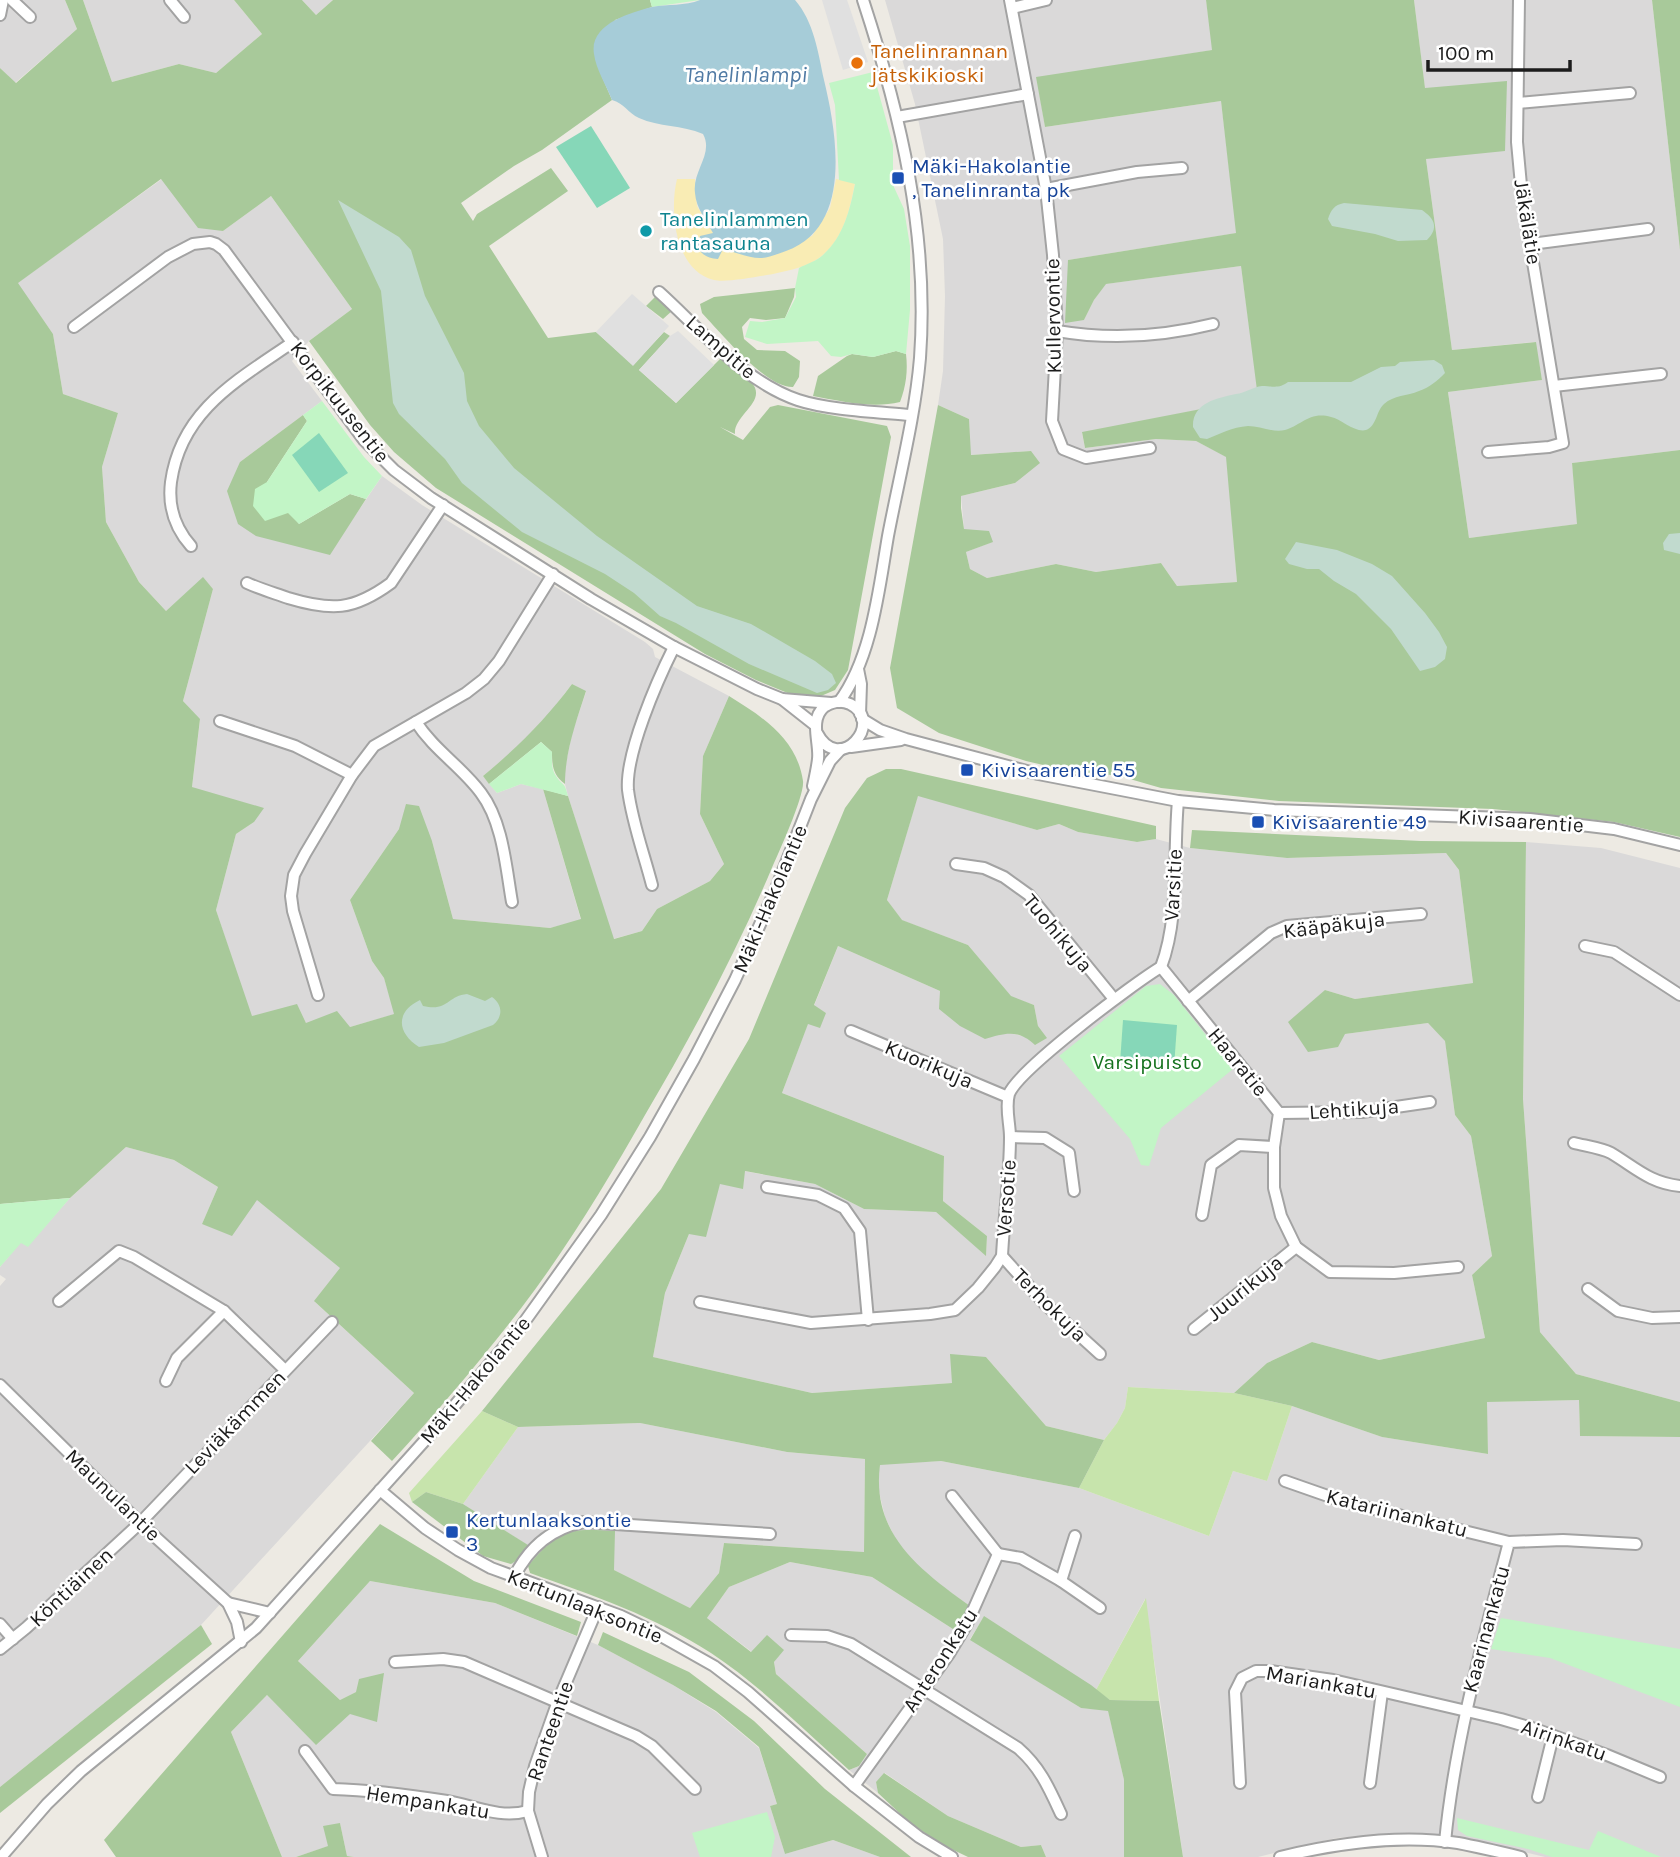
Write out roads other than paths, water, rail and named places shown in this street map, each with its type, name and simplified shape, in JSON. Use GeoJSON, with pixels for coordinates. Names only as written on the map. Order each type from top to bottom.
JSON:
{"type":"FeatureCollection","features":[{"type":"Feature","properties":{"kind":"street"},"geometry":{"type":"LineString","coordinates":[[0,15],[4,7],[3,0]]}},
{"type":"Feature","properties":{"kind":"street"},"geometry":{"type":"LineString","coordinates":[[12,0],[30,16]]}},
{"type":"Feature","properties":{"kind":"street"},"geometry":{"type":"LineString","coordinates":[[170,0],[184,17]]}},
{"type":"Feature","properties":{"kind":"street"},"geometry":{"type":"LineString","coordinates":[[859,669],[835,702],[820,712],[816,729],[826,745],[845,748],[859,739],[863,726],[859,669],[877,597],[919,362],[922,274],[910,178],[897,117],[863,0]]}},
{"type":"Feature","properties":{"kind":"street"},"geometry":{"type":"LineString","coordinates":[[1011,4],[1046,0]]}},
{"type":"Feature","properties":{"kind":"street","name":"Jäkälätie"},"geometry":{"type":"LineString","coordinates":[[1488,452],[1549,447],[1563,443],[1517,142],[1519,0]]}},
{"type":"Feature","properties":{"kind":"street","name":"Kullervontie"},"geometry":{"type":"LineString","coordinates":[[1011,4],[1046,189],[1053,256],[1057,331],[1052,421],[1063,449],[1086,457],[1150,447]]}},
{"type":"Feature","properties":{"kind":"street"},"geometry":{"type":"LineString","coordinates":[[1518,103],[1630,93]]}},
{"type":"Feature","properties":{"kind":"street"},"geometry":{"type":"LineString","coordinates":[[897,117],[1028,94]]}},
{"type":"Feature","properties":{"kind":"street"},"geometry":{"type":"LineString","coordinates":[[1046,189],[1137,172],[1182,168]]}},
{"type":"Feature","properties":{"kind":"street"},"geometry":{"type":"LineString","coordinates":[[1531,244],[1648,229]]}},
{"type":"Feature","properties":{"kind":"street","name":"Korpikuusentie"},"geometry":{"type":"LineString","coordinates":[[74,327],[168,257],[193,244],[216,244],[224,250],[364,440],[394,470],[443,505],[674,647],[782,699],[816,729]]}},
{"type":"Feature","properties":{"kind":"street","name":"Lampitie"},"geometry":{"type":"LineString","coordinates":[[659,292],[753,377],[774,390],[800,401],[910,415]]}},
{"type":"Feature","properties":{"kind":"street"},"geometry":{"type":"LineString","coordinates":[[1057,331],[1091,337],[1141,337],[1181,332],[1213,324]]}},
{"type":"Feature","properties":{"kind":"street"},"geometry":{"type":"LineString","coordinates":[[191,546],[176,526],[170,492],[178,450],[188,430],[218,396],[293,342]]}},
{"type":"Feature","properties":{"kind":"street"},"geometry":{"type":"LineString","coordinates":[[1554,386],[1661,374]]}},
{"type":"Feature","properties":{"kind":"street"},"geometry":{"type":"LineString","coordinates":[[247,583],[326,608],[350,605],[391,583],[443,505]]}},
{"type":"Feature","properties":{"kind":"street"},"geometry":{"type":"LineString","coordinates":[[318,995],[293,911],[291,896],[294,875],[352,775],[374,746],[466,693],[484,678],[499,661],[553,574]]}},
{"type":"Feature","properties":{"kind":"street"},"geometry":{"type":"LineString","coordinates":[[652,885],[632,813],[628,787],[643,721],[674,647]]}},
{"type":"Feature","properties":{"kind":"street","name":"Korpikuusentie"},"geometry":{"type":"LineString","coordinates":[[782,699],[835,702]]}},
{"type":"Feature","properties":{"kind":"street"},"geometry":{"type":"LineString","coordinates":[[835,702],[851,705],[861,716]]}},
{"type":"Feature","properties":{"kind":"street","name":"Kivisaarentie"},"geometry":{"type":"LineString","coordinates":[[861,716],[880,730],[906,739],[1071,782],[1178,801],[1274,810],[1530,819],[1614,830],[1680,845]]}},
{"type":"Feature","properties":{"kind":"street"},"geometry":{"type":"LineString","coordinates":[[220,721],[295,746],[352,775]]}},
{"type":"Feature","properties":{"kind":"street"},"geometry":{"type":"LineString","coordinates":[[415,722],[426,739],[481,793],[491,808],[512,902]]}},
{"type":"Feature","properties":{"kind":"street","name":"Mäki-Hakolantie"},"geometry":{"type":"LineString","coordinates":[[811,799],[818,760],[816,729]]}},
{"type":"Feature","properties":{"kind":"street","name":"Kivisaarentie"},"geometry":{"type":"LineString","coordinates":[[845,748],[906,739]]}},
{"type":"Feature","properties":{"kind":"street","name":"Mäki-Hakolantie"},"geometry":{"type":"LineString","coordinates":[[1,1857],[47,1804],[82,1771],[241,1642],[270,1613],[476,1382],[520,1328],[593,1226],[650,1137],[694,1059],[735,981],[775,891],[811,799],[830,761],[845,748]]}},
{"type":"Feature","properties":{"kind":"street","name":"Varsitie"},"geometry":{"type":"LineString","coordinates":[[1161,967],[1168,950],[1171,929],[1178,801]]}},
{"type":"Feature","properties":{"kind":"street","name":"Tuohikuja"},"geometry":{"type":"LineString","coordinates":[[956,864],[984,868],[1004,877],[1029,895],[1114,999]]}},
{"type":"Feature","properties":{"kind":"street","name":"Kääpäkuja"},"geometry":{"type":"LineString","coordinates":[[1188,1001],[1271,933],[1286,926],[1421,914]]}},
{"type":"Feature","properties":{"kind":"street"},"geometry":{"type":"LineString","coordinates":[[1585,946],[1614,952],[1680,995]]}},
{"type":"Feature","properties":{"kind":"street"},"geometry":{"type":"LineString","coordinates":[[1008,1097],[1012,1088],[1032,1068],[1114,999],[1161,967]]}},
{"type":"Feature","properties":{"kind":"street","name":"Haaratie"},"geometry":{"type":"LineString","coordinates":[[1161,967],[1279,1113],[1274,1147],[1274,1188],[1281,1216],[1296,1247],[1331,1272],[1394,1273],[1458,1267]]}},
{"type":"Feature","properties":{"kind":"street","name":"Kuorikuja"},"geometry":{"type":"LineString","coordinates":[[851,1031],[1008,1097]]}},
{"type":"Feature","properties":{"kind":"street","name":"Versotie"},"geometry":{"type":"LineString","coordinates":[[700,1302],[811,1323],[868,1321],[955,1310],[978,1288],[1002,1255],[1010,1137],[1008,1097]]}},
{"type":"Feature","properties":{"kind":"street","name":"Lehtikuja"},"geometry":{"type":"LineString","coordinates":[[1279,1113],[1362,1112],[1430,1102]]}},
{"type":"Feature","properties":{"kind":"street"},"geometry":{"type":"LineString","coordinates":[[1010,1137],[1045,1138],[1069,1153],[1074,1191]]}},
{"type":"Feature","properties":{"kind":"street"},"geometry":{"type":"LineString","coordinates":[[1574,1143],[1609,1152],[1662,1184],[1680,1185]]}},
{"type":"Feature","properties":{"kind":"street"},"geometry":{"type":"LineString","coordinates":[[1202,1215],[1211,1165],[1239,1145],[1274,1147]]}},
{"type":"Feature","properties":{"kind":"street"},"geometry":{"type":"LineString","coordinates":[[767,1187],[818,1195],[844,1208],[860,1231],[868,1321]]}},
{"type":"Feature","properties":{"kind":"street","name":"Juurikuja"},"geometry":{"type":"LineString","coordinates":[[1194,1329],[1296,1247]]}},
{"type":"Feature","properties":{"kind":"street"},"geometry":{"type":"LineString","coordinates":[[59,1301],[118,1251],[134,1257],[224,1311],[285,1370]]}},
{"type":"Feature","properties":{"kind":"street","name":"Terhokuja"},"geometry":{"type":"LineString","coordinates":[[1002,1255],[1045,1304],[1100,1354]]}},
{"type":"Feature","properties":{"kind":"street"},"geometry":{"type":"LineString","coordinates":[[1588,1289],[1618,1311],[1652,1318],[1680,1317]]}},
{"type":"Feature","properties":{"kind":"street"},"geometry":{"type":"LineString","coordinates":[[166,1381],[177,1358],[224,1311]]}},
{"type":"Feature","properties":{"kind":"street","name":"Leviäkämmen"},"geometry":{"type":"LineString","coordinates":[[140,1522],[332,1322]]}},
{"type":"Feature","properties":{"kind":"street","name":"Maunulantie"},"geometry":{"type":"LineString","coordinates":[[0,1385],[140,1522],[228,1603],[237,1622],[241,1642]]}},
{"type":"Feature","properties":{"kind":"street","name":"Katariinankatu"},"geometry":{"type":"LineString","coordinates":[[1285,1481],[1345,1502],[1509,1542]]}},
{"type":"Feature","properties":{"kind":"street","name":"Kertunlaaksontie"},"geometry":{"type":"LineString","coordinates":[[380,1490],[425,1528],[458,1550],[514,1577],[598,1607],[652,1631],[714,1666],[748,1692],[854,1786],[919,1837],[952,1857]]}},
{"type":"Feature","properties":{"kind":"street"},"geometry":{"type":"LineString","coordinates":[[953,1496],[998,1554],[1021,1558],[1100,1608]]}},
{"type":"Feature","properties":{"kind":"street","name":"Köntiäinen"},"geometry":{"type":"LineString","coordinates":[[0,1649],[140,1522]]}},
{"type":"Feature","properties":{"kind":"street"},"geometry":{"type":"LineString","coordinates":[[514,1577],[531,1551],[548,1535],[564,1526],[584,1522],[770,1534]]}},
{"type":"Feature","properties":{"kind":"street"},"geometry":{"type":"LineString","coordinates":[[1061,1581],[1075,1536]]}},
{"type":"Feature","properties":{"kind":"street","name":"Kaarinankatu"},"geometry":{"type":"LineString","coordinates":[[1446,1842],[1453,1777],[1465,1711],[1509,1542],[1563,1540],[1636,1544]]}},
{"type":"Feature","properties":{"kind":"street","name":"Anteronkatu"},"geometry":{"type":"LineString","coordinates":[[854,1786],[967,1624],[998,1554]]}},
{"type":"Feature","properties":{"kind":"street","name":"Maunulantie"},"geometry":{"type":"LineString","coordinates":[[228,1603],[270,1613]]}},
{"type":"Feature","properties":{"kind":"street","name":"Ranteentie"},"geometry":{"type":"LineString","coordinates":[[542,1857],[528,1811],[528,1792],[558,1701],[598,1607]]}},
{"type":"Feature","properties":{"kind":"street"},"geometry":{"type":"LineString","coordinates":[[0,1624],[13,1639]]}},
{"type":"Feature","properties":{"kind":"street"},"geometry":{"type":"LineString","coordinates":[[791,1635],[827,1636],[850,1644],[1018,1748],[1033,1761],[1042,1774],[1061,1814]]}},
{"type":"Feature","properties":{"kind":"street"},"geometry":{"type":"LineString","coordinates":[[395,1662],[443,1659],[464,1662],[558,1701],[636,1736],[652,1746],[695,1789]]}},
{"type":"Feature","properties":{"kind":"street","name":"Mariankatu"},"geometry":{"type":"LineString","coordinates":[[1240,1783],[1235,1692],[1242,1678],[1256,1671],[1333,1680],[1465,1711]]}},
{"type":"Feature","properties":{"kind":"street"},"geometry":{"type":"LineString","coordinates":[[1370,1783],[1382,1692]]}},
{"type":"Feature","properties":{"kind":"street","name":"Airinkatu"},"geometry":{"type":"LineString","coordinates":[[1465,1711],[1553,1735],[1660,1777]]}},
{"type":"Feature","properties":{"kind":"street"},"geometry":{"type":"LineString","coordinates":[[1538,1797],[1553,1735]]}},
{"type":"Feature","properties":{"kind":"street","name":"Hempankatu"},"geometry":{"type":"LineString","coordinates":[[305,1751],[333,1789],[380,1790],[514,1815],[528,1811]]}},
{"type":"Feature","properties":{"kind":"street"},"geometry":{"type":"LineString","coordinates":[[1280,1857],[1353,1843],[1446,1842],[1521,1857]]}},
{"type":"Feature","properties":{"kind":"water","name":"Tanelinlampi"},"geometry":{"type":"Polygon","coordinates":[[[700,0],[795,0],[807,18],[814,38],[833,126],[835,177],[831,201],[822,222],[807,239],[770,257],[751,257],[723,249],[718,259],[701,253],[697,247],[700,236],[713,233],[699,209],[695,193],[706,149],[703,134],[635,116],[620,103],[612,100],[595,60],[594,44],[598,35],[613,22],[652,7],[700,0]]]}},
{"type":"Feature","properties":{"kind":"place","name":"Tanelinrannan jätskikioski"},"geometry":{"type":"Point","coordinates":[857,63]}},
{"type":"Feature","properties":{"kind":"place","name":"Mäki-Hakolantie , Tanelinranta pk"},"geometry":{"type":"Point","coordinates":[898,178]}},
{"type":"Feature","properties":{"kind":"place","name":"Tanelinlammen rantasauna"},"geometry":{"type":"Point","coordinates":[646,231]}},
{"type":"Feature","properties":{"kind":"place","name":"Kivisaarentie 55"},"geometry":{"type":"Point","coordinates":[967,770]}},
{"type":"Feature","properties":{"kind":"place","name":"Kivisaarentie 49"},"geometry":{"type":"Point","coordinates":[1258,822]}},
{"type":"Feature","properties":{"kind":"place","name":"Kertunlaaksontie 3"},"geometry":{"type":"Point","coordinates":[452,1532]}},
{"type":"Feature","properties":{"kind":"park label","name":"Varsipuisto"},"geometry":{"type":"Point","coordinates":[1147,1062]}}]}
